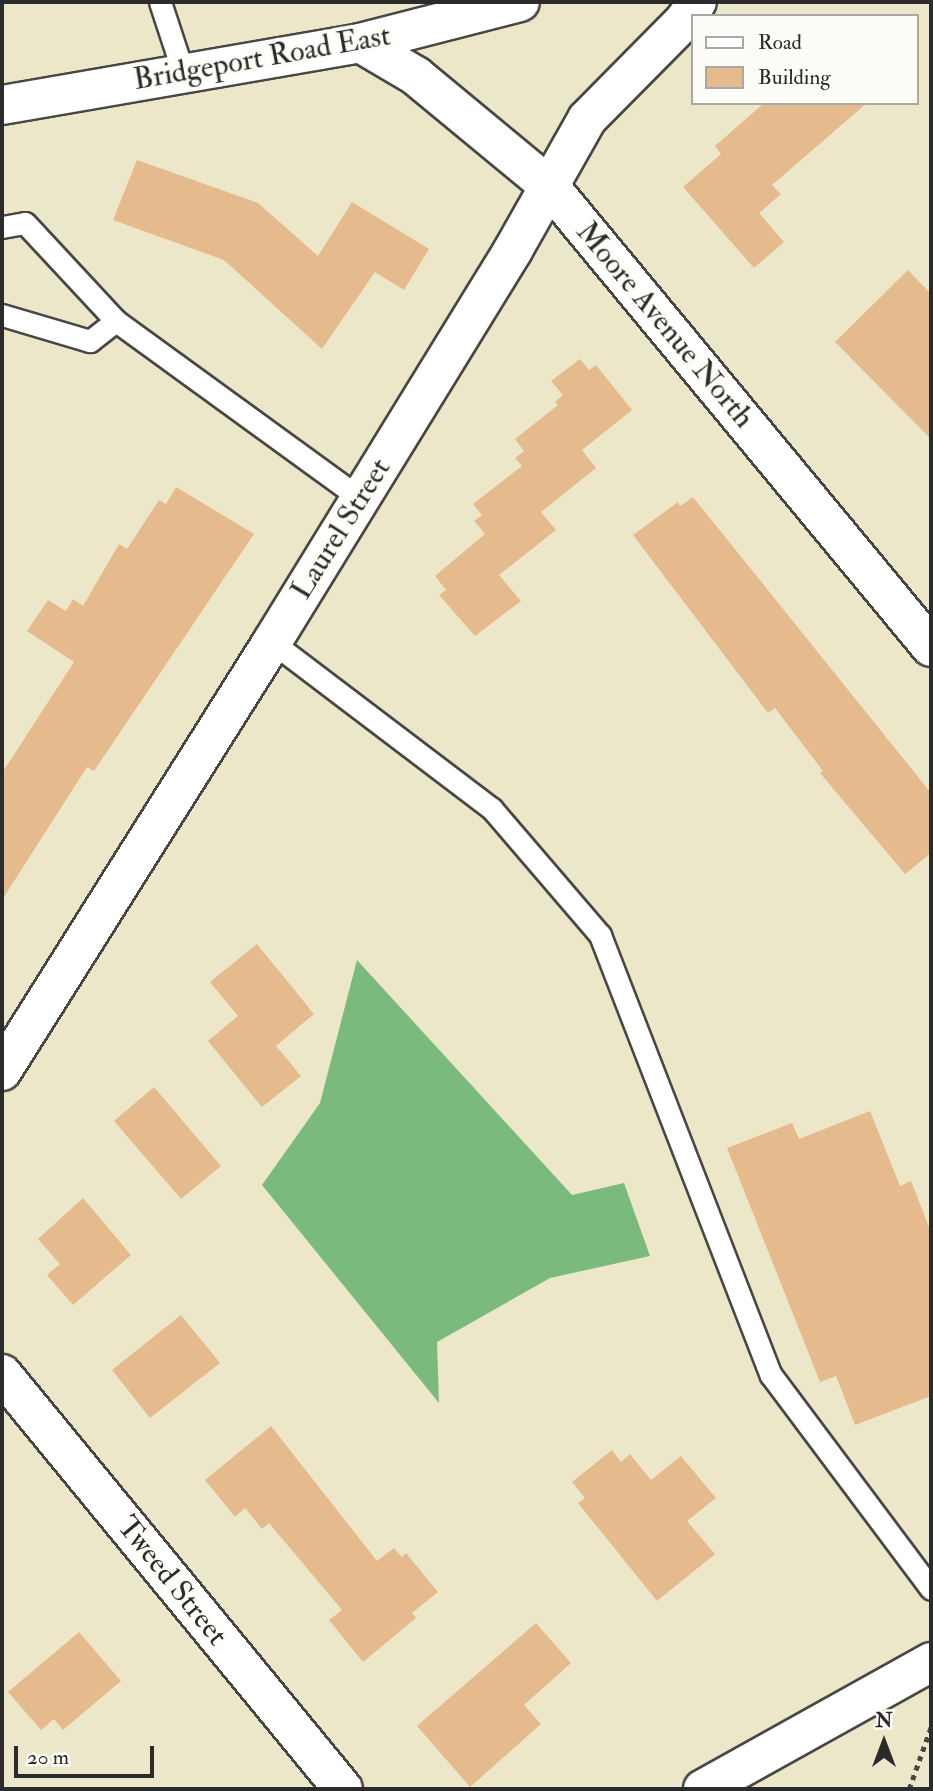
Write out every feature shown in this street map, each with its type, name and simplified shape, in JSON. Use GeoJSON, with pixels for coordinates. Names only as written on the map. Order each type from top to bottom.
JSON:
{"type":"FeatureCollection","features":[{"type":"Feature","properties":{"kind":"street","name":"Bridgeport Road East"},"geometry":{"type":"LineString","coordinates":[[2,105],[360,43],[474,7],[520,2]]}},
{"type":"Feature","properties":{"kind":"street","name":"Laurel Street"},"geometry":{"type":"LineString","coordinates":[[2,1071],[272,642],[550,187],[587,119],[684,21],[697,2]]}},
{"type":"Feature","properties":{"kind":"street","name":"Moore Avenue North"},"geometry":{"type":"LineString","coordinates":[[360,43],[416,76],[550,187],[931,647]]}},
{"type":"Feature","properties":{"kind":"street","name":"Tweed Street"},"geometry":{"type":"LineString","coordinates":[[2,1374],[343,1789]]}},
{"type":"Feature","properties":{"kind":"street"},"geometry":{"type":"LineString","coordinates":[[702,1789],[931,1662]]}},
{"type":"Feature","properties":{"kind":"lane"},"geometry":{"type":"LineString","coordinates":[[160,2],[183,72]]}},
{"type":"Feature","properties":{"kind":"lane"},"geometry":{"type":"LineString","coordinates":[[2,227],[25,223],[116,321],[360,498]]}},
{"type":"Feature","properties":{"kind":"lane"},"geometry":{"type":"LineString","coordinates":[[2,315],[90,341],[116,321]]}},
{"type":"Feature","properties":{"kind":"lane"},"geometry":{"type":"LineString","coordinates":[[272,642],[492,809],[600,935],[771,1375],[931,1589]]}},
{"type":"Feature","properties":{"kind":"path"},"geometry":{"type":"LineString","coordinates":[[909,1789],[931,1727]]}},
{"type":"Feature","properties":{"kind":"green space"},"geometry":{"type":"Polygon","coordinates":[[[357,960],[572,1195],[624,1183],[650,1256],[550,1278],[437,1342],[439,1403],[262,1185],[320,1103],[357,960]]]}},
{"type":"Feature","properties":{"kind":"building"},"geometry":{"type":"Polygon","coordinates":[[[762,105],[865,105],[772,185],[781,194],[759,213],[784,242],[754,268],[683,187],[721,154],[715,146],[762,105]]]}},
{"type":"Feature","properties":{"kind":"building"},"geometry":{"type":"Polygon","coordinates":[[[137,160],[258,203],[318,256],[352,202],[429,249],[404,290],[375,272],[322,349],[224,260],[113,220],[137,160]]]}},
{"type":"Feature","properties":{"kind":"building"},"geometry":{"type":"Polygon","coordinates":[[[908,270],[931,294],[931,439],[835,342],[908,270]]]}},
{"type":"Feature","properties":{"kind":"building"},"geometry":{"type":"Polygon","coordinates":[[[580,359],[589,370],[596,365],[632,410],[582,450],[596,468],[541,512],[556,530],[499,575],[521,601],[475,636],[439,595],[446,590],[435,576],[485,534],[474,521],[482,515],[473,504],[522,466],[515,458],[524,451],[515,439],[558,405],[555,402],[563,395],[551,381],[580,359]]]}},
{"type":"Feature","properties":{"kind":"building"},"geometry":{"type":"Polygon","coordinates":[[[176,487],[254,534],[94,771],[87,767],[2,900],[2,773],[74,662],[27,631],[48,600],[66,611],[73,599],[83,606],[119,544],[127,549],[159,500],[166,504],[176,487]]]}},
{"type":"Feature","properties":{"kind":"building"},"geometry":{"type":"Polygon","coordinates":[[[693,497],[931,793],[931,853],[905,874],[820,773],[823,771],[775,708],[768,713],[633,535],[678,502],[680,506],[693,497]]]}},
{"type":"Feature","properties":{"kind":"building"},"geometry":{"type":"Polygon","coordinates":[[[257,944],[314,1014],[276,1046],[301,1076],[262,1107],[208,1041],[238,1016],[210,982],[257,944]]]}},
{"type":"Feature","properties":{"kind":"building"},"geometry":{"type":"Polygon","coordinates":[[[154,1087],[221,1166],[181,1199],[114,1121],[154,1087]]]}},
{"type":"Feature","properties":{"kind":"building"},"geometry":{"type":"Polygon","coordinates":[[[870,1111],[900,1186],[911,1181],[931,1232],[931,1396],[855,1425],[836,1376],[820,1382],[727,1148],[792,1123],[799,1139],[870,1111]]]}},
{"type":"Feature","properties":{"kind":"building"},"geometry":{"type":"Polygon","coordinates":[[[83,1198],[131,1255],[73,1305],[47,1275],[60,1264],[38,1239],[83,1198]]]}},
{"type":"Feature","properties":{"kind":"building"},"geometry":{"type":"Polygon","coordinates":[[[181,1315],[220,1363],[150,1418],[112,1370],[181,1315]]]}},
{"type":"Feature","properties":{"kind":"building"},"geometry":{"type":"Polygon","coordinates":[[[271,1426],[377,1561],[394,1548],[402,1557],[406,1553],[438,1592],[412,1613],[416,1618],[363,1662],[329,1620],[342,1610],[269,1523],[262,1529],[245,1508],[235,1517],[205,1480],[271,1426]]]}},
{"type":"Feature","properties":{"kind":"building"},"geometry":{"type":"Polygon","coordinates":[[[612,1450],[621,1462],[630,1454],[651,1480],[681,1456],[716,1498],[687,1521],[715,1554],[657,1601],[578,1503],[585,1498],[572,1482],[612,1450]]]}},
{"type":"Feature","properties":{"kind":"building"},"geometry":{"type":"Polygon","coordinates":[[[536,1623],[571,1663],[524,1705],[541,1724],[470,1787],[417,1726],[536,1623]]]}},
{"type":"Feature","properties":{"kind":"building"},"geometry":{"type":"Polygon","coordinates":[[[79,1632],[121,1681],[63,1730],[54,1719],[41,1730],[8,1692],[79,1632]]]}}]}
